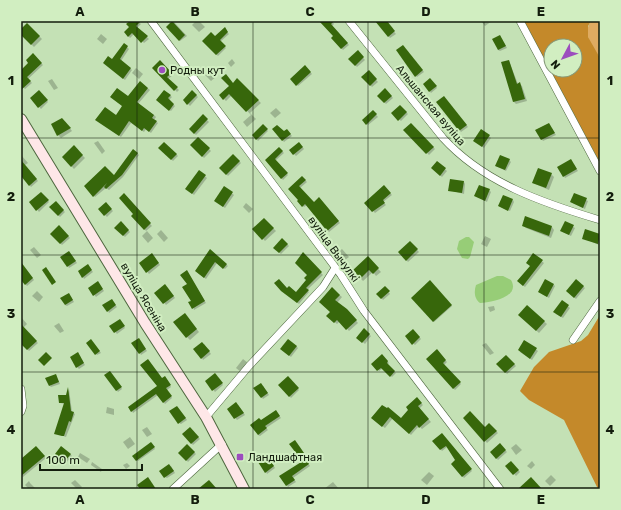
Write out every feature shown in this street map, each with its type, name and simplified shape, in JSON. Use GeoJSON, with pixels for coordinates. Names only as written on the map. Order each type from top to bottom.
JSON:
{"type":"FeatureCollection","features":[{"type":"Feature","properties":{"kind":"street","name":"вуліца Вычулкі"},"geometry":{"type":"LineString","coordinates":[[151,21],[336,268],[364,311],[500,489]]}},
{"type":"Feature","properties":{"kind":"street","name":"Альшанская вуліца"},"geometry":{"type":"LineString","coordinates":[[349,21],[443,138],[456,152],[473,166],[490,177],[556,207],[600,220]]}},
{"type":"Feature","properties":{"kind":"street"},"geometry":{"type":"LineString","coordinates":[[520,21],[600,171]]}},
{"type":"Feature","properties":{"kind":"street","name":"вуліца Ясеніна"},"geometry":{"type":"LineString","coordinates":[[21,119],[145,323],[206,417],[222,444],[244,489]]}},
{"type":"Feature","properties":{"kind":"street"},"geometry":{"type":"LineString","coordinates":[[206,417],[250,366],[323,287],[336,268]]}},
{"type":"Feature","properties":{"kind":"street"},"geometry":{"type":"LineString","coordinates":[[572,340],[600,301]]}},
{"type":"Feature","properties":{"kind":"street"},"geometry":{"type":"LineString","coordinates":[[21,389],[23,406],[21,412]]}},
{"type":"Feature","properties":{"kind":"street"},"geometry":{"type":"LineString","coordinates":[[173,489],[222,444]]}},
{"type":"Feature","properties":{"kind":"shaded area"},"geometry":{"type":"Polygon","coordinates":[[[524,21],[591,21],[588,26],[588,37],[600,58],[600,163],[555,78],[583,78],[583,38],[543,38],[543,56],[524,21]]]}},
{"type":"Feature","properties":{"kind":"shaded area"},"geometry":{"type":"Polygon","coordinates":[[[591,21],[600,21],[600,58],[591,45],[588,36],[588,26],[591,21]]]}},
{"type":"Feature","properties":{"kind":"shaded area"},"geometry":{"type":"Polygon","coordinates":[[[469,237],[474,242],[470,257],[468,259],[462,258],[457,249],[459,241],[469,237]]]}},
{"type":"Feature","properties":{"kind":"shaded area"},"geometry":{"type":"Polygon","coordinates":[[[497,276],[503,276],[511,280],[513,286],[512,291],[503,298],[480,303],[475,295],[476,285],[497,276]]]}},
{"type":"Feature","properties":{"kind":"shaded area"},"geometry":{"type":"Polygon","coordinates":[[[600,315],[600,489],[598,489],[564,420],[529,400],[520,391],[534,367],[549,352],[581,341],[588,335],[600,315]]]}},
{"type":"Feature","properties":{"kind":"building"},"geometry":{"type":"Polygon","coordinates":[[[130,21],[141,21],[136,26],[148,36],[141,43],[132,33],[128,37],[124,32],[129,27],[126,24],[130,21]]]}},
{"type":"Feature","properties":{"kind":"building"},"geometry":{"type":"Polygon","coordinates":[[[172,21],[185,35],[179,41],[166,27],[172,21]]]}},
{"type":"Feature","properties":{"kind":"building"},"geometry":{"type":"Polygon","coordinates":[[[319,21],[334,21],[331,24],[348,43],[341,49],[331,38],[333,36],[319,21]]]}},
{"type":"Feature","properties":{"kind":"building"},"geometry":{"type":"Polygon","coordinates":[[[375,21],[387,21],[395,31],[388,37],[375,21]]]}},
{"type":"Feature","properties":{"kind":"building"},"geometry":{"type":"Polygon","coordinates":[[[27,23],[40,36],[31,45],[21,35],[21,29],[27,23]]]}},
{"type":"Feature","properties":{"kind":"building"},"geometry":{"type":"Polygon","coordinates":[[[225,27],[228,32],[220,40],[226,46],[216,55],[202,41],[211,32],[215,36],[225,27]]]}},
{"type":"Feature","properties":{"kind":"building"},"geometry":{"type":"Polygon","coordinates":[[[500,35],[506,46],[498,50],[492,39],[500,35]]]}},
{"type":"Feature","properties":{"kind":"building"},"geometry":{"type":"Polygon","coordinates":[[[124,43],[128,46],[120,59],[131,68],[123,79],[103,63],[108,56],[112,59],[124,43]]]}},
{"type":"Feature","properties":{"kind":"building"},"geometry":{"type":"Polygon","coordinates":[[[403,45],[423,70],[415,77],[396,50],[403,45]]]}},
{"type":"Feature","properties":{"kind":"building"},"geometry":{"type":"Polygon","coordinates":[[[358,50],[364,57],[355,66],[348,59],[358,50]]]}},
{"type":"Feature","properties":{"kind":"building"},"geometry":{"type":"Polygon","coordinates":[[[33,53],[42,63],[27,77],[31,81],[21,90],[21,70],[28,63],[26,60],[33,53]]]}},
{"type":"Feature","properties":{"kind":"building","name":"Родны кут"},"geometry":{"type":"Polygon","coordinates":[[[160,60],[172,73],[167,77],[178,87],[174,91],[152,68],[160,60]]]}},
{"type":"Feature","properties":{"kind":"building"},"geometry":{"type":"Polygon","coordinates":[[[509,60],[517,84],[520,82],[525,99],[513,102],[501,62],[509,60]]]}},
{"type":"Feature","properties":{"kind":"building"},"geometry":{"type":"Polygon","coordinates":[[[305,65],[311,72],[296,86],[290,79],[305,65]]]}},
{"type":"Feature","properties":{"kind":"building"},"geometry":{"type":"Polygon","coordinates":[[[369,70],[377,79],[370,86],[361,77],[369,70]]]}},
{"type":"Feature","properties":{"kind":"building"},"geometry":{"type":"Polygon","coordinates":[[[226,74],[233,83],[237,78],[259,100],[246,112],[229,94],[223,100],[219,95],[229,86],[221,78],[226,74]]]}},
{"type":"Feature","properties":{"kind":"building"},"geometry":{"type":"Polygon","coordinates":[[[430,78],[437,86],[429,92],[423,84],[430,78]]]}},
{"type":"Feature","properties":{"kind":"building"},"geometry":{"type":"Polygon","coordinates":[[[140,81],[148,88],[137,102],[154,115],[152,118],[157,121],[149,132],[144,128],[142,131],[129,121],[119,136],[95,120],[105,107],[116,115],[122,106],[110,97],[117,88],[128,96],[140,81]]]}},
{"type":"Feature","properties":{"kind":"building"},"geometry":{"type":"Polygon","coordinates":[[[385,88],[392,96],[384,103],[377,96],[385,88]]]}},
{"type":"Feature","properties":{"kind":"building"},"geometry":{"type":"Polygon","coordinates":[[[39,90],[48,100],[38,108],[30,98],[39,90]]]}},
{"type":"Feature","properties":{"kind":"building"},"geometry":{"type":"Polygon","coordinates":[[[164,90],[171,95],[168,98],[174,104],[169,111],[156,100],[164,90]]]}},
{"type":"Feature","properties":{"kind":"building"},"geometry":{"type":"Polygon","coordinates":[[[192,90],[197,95],[187,105],[183,100],[192,90]]]}},
{"type":"Feature","properties":{"kind":"building"},"geometry":{"type":"Polygon","coordinates":[[[444,96],[467,125],[459,131],[436,102],[444,96]]]}},
{"type":"Feature","properties":{"kind":"building"},"geometry":{"type":"Polygon","coordinates":[[[400,105],[407,112],[398,121],[391,113],[400,105]]]}},
{"type":"Feature","properties":{"kind":"building"},"geometry":{"type":"Polygon","coordinates":[[[373,110],[377,114],[366,125],[362,120],[373,110]]]}},
{"type":"Feature","properties":{"kind":"building"},"geometry":{"type":"Polygon","coordinates":[[[203,114],[208,119],[194,134],[189,129],[203,114]]]}},
{"type":"Feature","properties":{"kind":"building"},"geometry":{"type":"Polygon","coordinates":[[[62,118],[71,128],[57,136],[51,124],[62,118]]]}},
{"type":"Feature","properties":{"kind":"building"},"geometry":{"type":"Polygon","coordinates":[[[411,123],[434,147],[426,154],[403,130],[411,123]]]}},
{"type":"Feature","properties":{"kind":"building"},"geometry":{"type":"Polygon","coordinates":[[[549,123],[555,133],[541,140],[535,130],[549,123]]]}},
{"type":"Feature","properties":{"kind":"building"},"geometry":{"type":"Polygon","coordinates":[[[263,124],[268,129],[256,140],[252,135],[263,124]]]}},
{"type":"Feature","properties":{"kind":"building"},"geometry":{"type":"Polygon","coordinates":[[[277,125],[284,131],[287,129],[291,134],[282,141],[272,129],[277,125]]]}},
{"type":"Feature","properties":{"kind":"building"},"geometry":{"type":"Polygon","coordinates":[[[481,129],[490,135],[482,147],[473,141],[481,129]]]}},
{"type":"Feature","properties":{"kind":"building"},"geometry":{"type":"Polygon","coordinates":[[[198,137],[210,148],[202,157],[190,145],[198,137]]]}},
{"type":"Feature","properties":{"kind":"building"},"geometry":{"type":"Polygon","coordinates":[[[164,142],[177,154],[171,160],[158,148],[164,142]]]}},
{"type":"Feature","properties":{"kind":"building"},"geometry":{"type":"Polygon","coordinates":[[[299,142],[303,147],[293,155],[289,150],[299,142]]]}},
{"type":"Feature","properties":{"kind":"building"},"geometry":{"type":"Polygon","coordinates":[[[74,145],[83,155],[71,167],[62,157],[74,145]]]}},
{"type":"Feature","properties":{"kind":"building"},"geometry":{"type":"Polygon","coordinates":[[[279,147],[283,151],[275,159],[288,173],[281,179],[265,160],[279,147]]]}},
{"type":"Feature","properties":{"kind":"building"},"geometry":{"type":"Polygon","coordinates":[[[133,149],[138,153],[122,175],[106,189],[104,187],[107,183],[93,197],[84,186],[105,166],[114,175],[133,149]]]}},
{"type":"Feature","properties":{"kind":"building"},"geometry":{"type":"Polygon","coordinates":[[[233,154],[240,161],[226,175],[219,168],[233,154]]]}},
{"type":"Feature","properties":{"kind":"building"},"geometry":{"type":"Polygon","coordinates":[[[500,155],[510,159],[505,170],[495,166],[500,155]]]}},
{"type":"Feature","properties":{"kind":"building"},"geometry":{"type":"Polygon","coordinates":[[[571,159],[577,169],[563,177],[557,167],[571,159]]]}},
{"type":"Feature","properties":{"kind":"building"},"geometry":{"type":"Polygon","coordinates":[[[21,160],[37,179],[29,186],[21,176],[21,160]]]}},
{"type":"Feature","properties":{"kind":"building"},"geometry":{"type":"Polygon","coordinates":[[[437,161],[446,168],[440,176],[431,168],[437,161]]]}},
{"type":"Feature","properties":{"kind":"building"},"geometry":{"type":"Polygon","coordinates":[[[538,168],[552,173],[546,188],[532,183],[538,168]]]}},
{"type":"Feature","properties":{"kind":"building"},"geometry":{"type":"Polygon","coordinates":[[[199,170],[206,175],[192,194],[185,189],[199,170]]]}},
{"type":"Feature","properties":{"kind":"building"},"geometry":{"type":"Polygon","coordinates":[[[302,176],[306,180],[299,186],[314,202],[319,197],[339,221],[327,231],[305,204],[302,207],[288,189],[302,176]]]}},
{"type":"Feature","properties":{"kind":"building"},"geometry":{"type":"Polygon","coordinates":[[[450,179],[464,181],[462,193],[448,191],[450,179]]]}},
{"type":"Feature","properties":{"kind":"building"},"geometry":{"type":"Polygon","coordinates":[[[384,185],[391,193],[383,200],[385,203],[372,212],[364,203],[384,185]]]}},
{"type":"Feature","properties":{"kind":"building"},"geometry":{"type":"Polygon","coordinates":[[[479,185],[490,189],[485,201],[474,196],[479,185]]]}},
{"type":"Feature","properties":{"kind":"building"},"geometry":{"type":"Polygon","coordinates":[[[224,186],[233,192],[223,207],[214,201],[224,186]]]}},
{"type":"Feature","properties":{"kind":"building"},"geometry":{"type":"Polygon","coordinates":[[[41,192],[49,200],[36,211],[29,202],[41,192]]]}},
{"type":"Feature","properties":{"kind":"building"},"geometry":{"type":"Polygon","coordinates":[[[124,193],[151,223],[144,230],[131,216],[133,214],[119,198],[124,193]]]}},
{"type":"Feature","properties":{"kind":"building"},"geometry":{"type":"Polygon","coordinates":[[[574,193],[587,198],[583,208],[570,202],[574,193]]]}},
{"type":"Feature","properties":{"kind":"building"},"geometry":{"type":"Polygon","coordinates":[[[503,195],[513,199],[508,211],[498,206],[503,195]]]}},
{"type":"Feature","properties":{"kind":"building"},"geometry":{"type":"Polygon","coordinates":[[[56,201],[64,210],[58,216],[49,207],[56,201]]]}},
{"type":"Feature","properties":{"kind":"building"},"geometry":{"type":"Polygon","coordinates":[[[106,202],[112,209],[104,216],[98,209],[106,202]]]}},
{"type":"Feature","properties":{"kind":"building"},"geometry":{"type":"Polygon","coordinates":[[[525,216],[552,226],[549,236],[522,226],[525,216]]]}},
{"type":"Feature","properties":{"kind":"building"},"geometry":{"type":"Polygon","coordinates":[[[264,218],[274,228],[262,240],[252,229],[264,218]]]}},
{"type":"Feature","properties":{"kind":"building"},"geometry":{"type":"Polygon","coordinates":[[[121,221],[129,230],[123,236],[114,228],[121,221]]]}},
{"type":"Feature","properties":{"kind":"building"},"geometry":{"type":"Polygon","coordinates":[[[565,221],[574,225],[569,235],[560,231],[565,221]]]}},
{"type":"Feature","properties":{"kind":"building"},"geometry":{"type":"Polygon","coordinates":[[[59,225],[69,236],[60,244],[50,234],[59,225]]]}},
{"type":"Feature","properties":{"kind":"building"},"geometry":{"type":"Polygon","coordinates":[[[585,229],[600,234],[598,244],[582,239],[585,229]]]}},
{"type":"Feature","properties":{"kind":"building"},"geometry":{"type":"Polygon","coordinates":[[[282,238],[288,244],[279,253],[273,248],[282,238]]]}},
{"type":"Feature","properties":{"kind":"building"},"geometry":{"type":"Polygon","coordinates":[[[410,241],[418,249],[406,261],[398,252],[410,241]]]}},
{"type":"Feature","properties":{"kind":"building"},"geometry":{"type":"Polygon","coordinates":[[[210,249],[227,264],[223,269],[215,262],[204,278],[195,271],[210,249]]]}},
{"type":"Feature","properties":{"kind":"building"},"geometry":{"type":"Polygon","coordinates":[[[69,251],[76,261],[67,267],[60,257],[69,251]]]}},
{"type":"Feature","properties":{"kind":"building"},"geometry":{"type":"Polygon","coordinates":[[[303,252],[322,272],[306,288],[309,290],[297,303],[281,291],[274,283],[279,279],[287,288],[289,286],[296,292],[306,280],[304,278],[307,275],[295,263],[303,252]]]}},
{"type":"Feature","properties":{"kind":"building"},"geometry":{"type":"Polygon","coordinates":[[[152,253],[159,263],[146,273],[139,263],[152,253]]]}},
{"type":"Feature","properties":{"kind":"building"},"geometry":{"type":"Polygon","coordinates":[[[533,253],[543,260],[523,286],[517,281],[530,266],[526,263],[533,253]]]}},
{"type":"Feature","properties":{"kind":"building"},"geometry":{"type":"Polygon","coordinates":[[[368,256],[379,268],[373,274],[369,270],[360,279],[352,271],[368,256]]]}},
{"type":"Feature","properties":{"kind":"building"},"geometry":{"type":"Polygon","coordinates":[[[21,262],[33,278],[25,285],[21,280],[21,262]]]}},
{"type":"Feature","properties":{"kind":"building"},"geometry":{"type":"Polygon","coordinates":[[[88,264],[92,270],[82,278],[78,271],[88,264]]]}},
{"type":"Feature","properties":{"kind":"building"},"geometry":{"type":"Polygon","coordinates":[[[46,267],[56,282],[52,285],[42,270],[46,267]]]}},
{"type":"Feature","properties":{"kind":"building"},"geometry":{"type":"Polygon","coordinates":[[[187,270],[205,301],[192,309],[188,302],[191,301],[182,287],[187,284],[180,275],[187,270]]]}},
{"type":"Feature","properties":{"kind":"building"},"geometry":{"type":"Polygon","coordinates":[[[545,279],[554,284],[547,297],[538,292],[545,279]]]}},
{"type":"Feature","properties":{"kind":"building"},"geometry":{"type":"Polygon","coordinates":[[[576,279],[584,286],[574,298],[566,291],[576,279]]]}},
{"type":"Feature","properties":{"kind":"building"},"geometry":{"type":"Polygon","coordinates":[[[430,280],[452,305],[433,322],[411,298],[430,280]]]}},
{"type":"Feature","properties":{"kind":"building"},"geometry":{"type":"Polygon","coordinates":[[[98,281],[103,289],[93,296],[88,288],[98,281]]]}},
{"type":"Feature","properties":{"kind":"building"},"geometry":{"type":"Polygon","coordinates":[[[165,284],[174,296],[163,304],[154,293],[165,284]]]}},
{"type":"Feature","properties":{"kind":"building"},"geometry":{"type":"Polygon","coordinates":[[[385,286],[390,291],[381,299],[376,294],[385,286]]]}},
{"type":"Feature","properties":{"kind":"building"},"geometry":{"type":"Polygon","coordinates":[[[332,287],[340,295],[335,300],[347,309],[357,320],[346,330],[337,320],[334,323],[326,316],[330,312],[319,302],[332,287]]]}},
{"type":"Feature","properties":{"kind":"building"},"geometry":{"type":"Polygon","coordinates":[[[69,293],[73,300],[65,305],[60,298],[69,293]]]}},
{"type":"Feature","properties":{"kind":"building"},"geometry":{"type":"Polygon","coordinates":[[[112,299],[116,305],[107,312],[102,305],[112,299]]]}},
{"type":"Feature","properties":{"kind":"building"},"geometry":{"type":"Polygon","coordinates":[[[562,300],[569,305],[561,317],[553,312],[562,300]]]}},
{"type":"Feature","properties":{"kind":"building"},"geometry":{"type":"Polygon","coordinates":[[[527,305],[545,321],[536,331],[518,315],[527,305]]]}},
{"type":"Feature","properties":{"kind":"building"},"geometry":{"type":"Polygon","coordinates":[[[185,313],[197,329],[186,338],[173,322],[185,313]]]}},
{"type":"Feature","properties":{"kind":"building"},"geometry":{"type":"Polygon","coordinates":[[[120,319],[125,326],[114,333],[109,326],[120,319]]]}},
{"type":"Feature","properties":{"kind":"building"},"geometry":{"type":"Polygon","coordinates":[[[21,324],[37,341],[27,350],[21,344],[21,324]]]}},
{"type":"Feature","properties":{"kind":"building"},"geometry":{"type":"Polygon","coordinates":[[[364,328],[370,334],[362,343],[356,338],[364,328]]]}},
{"type":"Feature","properties":{"kind":"building"},"geometry":{"type":"Polygon","coordinates":[[[413,329],[420,337],[412,345],[405,336],[413,329]]]}},
{"type":"Feature","properties":{"kind":"building"},"geometry":{"type":"Polygon","coordinates":[[[139,338],[146,349],[139,354],[131,343],[139,338]]]}},
{"type":"Feature","properties":{"kind":"building"},"geometry":{"type":"Polygon","coordinates":[[[91,339],[100,351],[95,355],[86,343],[91,339]]]}},
{"type":"Feature","properties":{"kind":"building"},"geometry":{"type":"Polygon","coordinates":[[[288,339],[297,346],[289,356],[280,349],[288,339]]]}},
{"type":"Feature","properties":{"kind":"building"},"geometry":{"type":"Polygon","coordinates":[[[524,340],[537,348],[530,359],[518,350],[524,340]]]}},
{"type":"Feature","properties":{"kind":"building"},"geometry":{"type":"Polygon","coordinates":[[[202,342],[210,351],[201,359],[193,349],[202,342]]]}},
{"type":"Feature","properties":{"kind":"building"},"geometry":{"type":"Polygon","coordinates":[[[437,349],[446,360],[443,363],[461,382],[453,389],[426,359],[437,349]]]}},
{"type":"Feature","properties":{"kind":"building"},"geometry":{"type":"Polygon","coordinates":[[[46,352],[52,358],[44,366],[38,360],[46,352]]]}},
{"type":"Feature","properties":{"kind":"building"},"geometry":{"type":"Polygon","coordinates":[[[78,352],[84,363],[76,368],[70,357],[78,352]]]}},
{"type":"Feature","properties":{"kind":"building"},"geometry":{"type":"Polygon","coordinates":[[[382,354],[388,361],[387,363],[395,371],[390,377],[381,368],[377,371],[371,364],[382,354]]]}},
{"type":"Feature","properties":{"kind":"building"},"geometry":{"type":"Polygon","coordinates":[[[506,355],[515,364],[505,373],[496,364],[506,355]]]}},
{"type":"Feature","properties":{"kind":"building"},"geometry":{"type":"Polygon","coordinates":[[[148,359],[162,378],[165,376],[171,385],[166,388],[172,396],[163,403],[156,394],[131,412],[128,407],[157,386],[140,365],[148,359]]]}},
{"type":"Feature","properties":{"kind":"building"},"geometry":{"type":"Polygon","coordinates":[[[110,371],[122,387],[116,391],[104,375],[110,371]]]}},
{"type":"Feature","properties":{"kind":"building"},"geometry":{"type":"Polygon","coordinates":[[[215,373],[223,383],[212,391],[205,381],[215,373]]]}},
{"type":"Feature","properties":{"kind":"building"},"geometry":{"type":"Polygon","coordinates":[[[56,374],[59,382],[49,386],[45,378],[56,374]]]}},
{"type":"Feature","properties":{"kind":"building"},"geometry":{"type":"Polygon","coordinates":[[[288,376],[299,388],[289,397],[278,385],[288,376]]]}},
{"type":"Feature","properties":{"kind":"building"},"geometry":{"type":"Polygon","coordinates":[[[261,383],[268,393],[261,398],[253,388],[261,383]]]}},
{"type":"Feature","properties":{"kind":"building"},"geometry":{"type":"Polygon","coordinates":[[[68,387],[71,411],[74,412],[64,436],[62,436],[54,434],[64,403],[59,403],[58,395],[66,395],[68,387]]]}},
{"type":"Feature","properties":{"kind":"building"},"geometry":{"type":"Polygon","coordinates":[[[417,397],[422,403],[418,406],[429,419],[419,428],[417,425],[409,434],[390,417],[382,427],[371,418],[382,405],[387,408],[388,407],[401,418],[408,410],[406,407],[417,397]]]}},
{"type":"Feature","properties":{"kind":"building"},"geometry":{"type":"Polygon","coordinates":[[[236,402],[244,413],[234,419],[227,409],[236,402]]]}},
{"type":"Feature","properties":{"kind":"building"},"geometry":{"type":"Polygon","coordinates":[[[177,406],[186,418],[178,424],[169,411],[177,406]]]}},
{"type":"Feature","properties":{"kind":"building"},"geometry":{"type":"Polygon","coordinates":[[[276,410],[280,416],[265,426],[267,428],[258,435],[250,425],[259,418],[261,420],[276,410]]]}},
{"type":"Feature","properties":{"kind":"building"},"geometry":{"type":"Polygon","coordinates":[[[470,411],[485,427],[489,423],[497,431],[484,442],[463,418],[470,411]]]}},
{"type":"Feature","properties":{"kind":"building"},"geometry":{"type":"Polygon","coordinates":[[[190,427],[199,437],[191,444],[182,434],[190,427]]]}},
{"type":"Feature","properties":{"kind":"building"},"geometry":{"type":"Polygon","coordinates":[[[442,433],[472,469],[462,477],[451,464],[455,460],[446,446],[440,450],[432,441],[442,433]]]}},
{"type":"Feature","properties":{"kind":"building"},"geometry":{"type":"Polygon","coordinates":[[[295,440],[304,453],[299,457],[289,444],[295,440]]]}},
{"type":"Feature","properties":{"kind":"building"},"geometry":{"type":"Polygon","coordinates":[[[151,442],[155,447],[136,461],[132,456],[151,442]]]}},
{"type":"Feature","properties":{"kind":"building"},"geometry":{"type":"Polygon","coordinates":[[[500,443],[506,450],[496,459],[490,452],[500,443]]]}},
{"type":"Feature","properties":{"kind":"building"},"geometry":{"type":"Polygon","coordinates":[[[187,444],[195,452],[186,461],[178,453],[187,444]]]}},
{"type":"Feature","properties":{"kind":"building"},"geometry":{"type":"Polygon","coordinates":[[[36,446],[45,456],[21,476],[21,459],[36,446]]]}},
{"type":"Feature","properties":{"kind":"building"},"geometry":{"type":"Polygon","coordinates":[[[61,446],[71,454],[64,462],[55,454],[61,446]]]}},
{"type":"Feature","properties":{"kind":"building"},"geometry":{"type":"Polygon","coordinates":[[[267,456],[274,466],[265,473],[258,462],[267,456]]]}},
{"type":"Feature","properties":{"kind":"building"},"geometry":{"type":"Polygon","coordinates":[[[306,459],[309,464],[292,476],[295,480],[286,486],[279,476],[306,459]]]}},
{"type":"Feature","properties":{"kind":"building"},"geometry":{"type":"Polygon","coordinates":[[[511,461],[519,470],[513,475],[505,466],[511,461]]]}},
{"type":"Feature","properties":{"kind":"building"},"geometry":{"type":"Polygon","coordinates":[[[169,464],[174,471],[164,478],[159,471],[169,464]]]}},
{"type":"Feature","properties":{"kind":"building"},"geometry":{"type":"Polygon","coordinates":[[[148,477],[156,489],[140,489],[137,485],[148,477]]]}},
{"type":"Feature","properties":{"kind":"building"},"geometry":{"type":"Polygon","coordinates":[[[531,477],[542,489],[518,489],[531,477]]]}},
{"type":"Feature","properties":{"kind":"building"},"geometry":{"type":"Polygon","coordinates":[[[209,480],[217,489],[198,489],[209,480]]]}},
{"type":"Feature","properties":{"kind":"place","name":"Родны кут"},"geometry":{"type":"Point","coordinates":[162,70]}},
{"type":"Feature","properties":{"kind":"place","name":"Ландшафтная"},"geometry":{"type":"Point","coordinates":[240,457]}}]}
